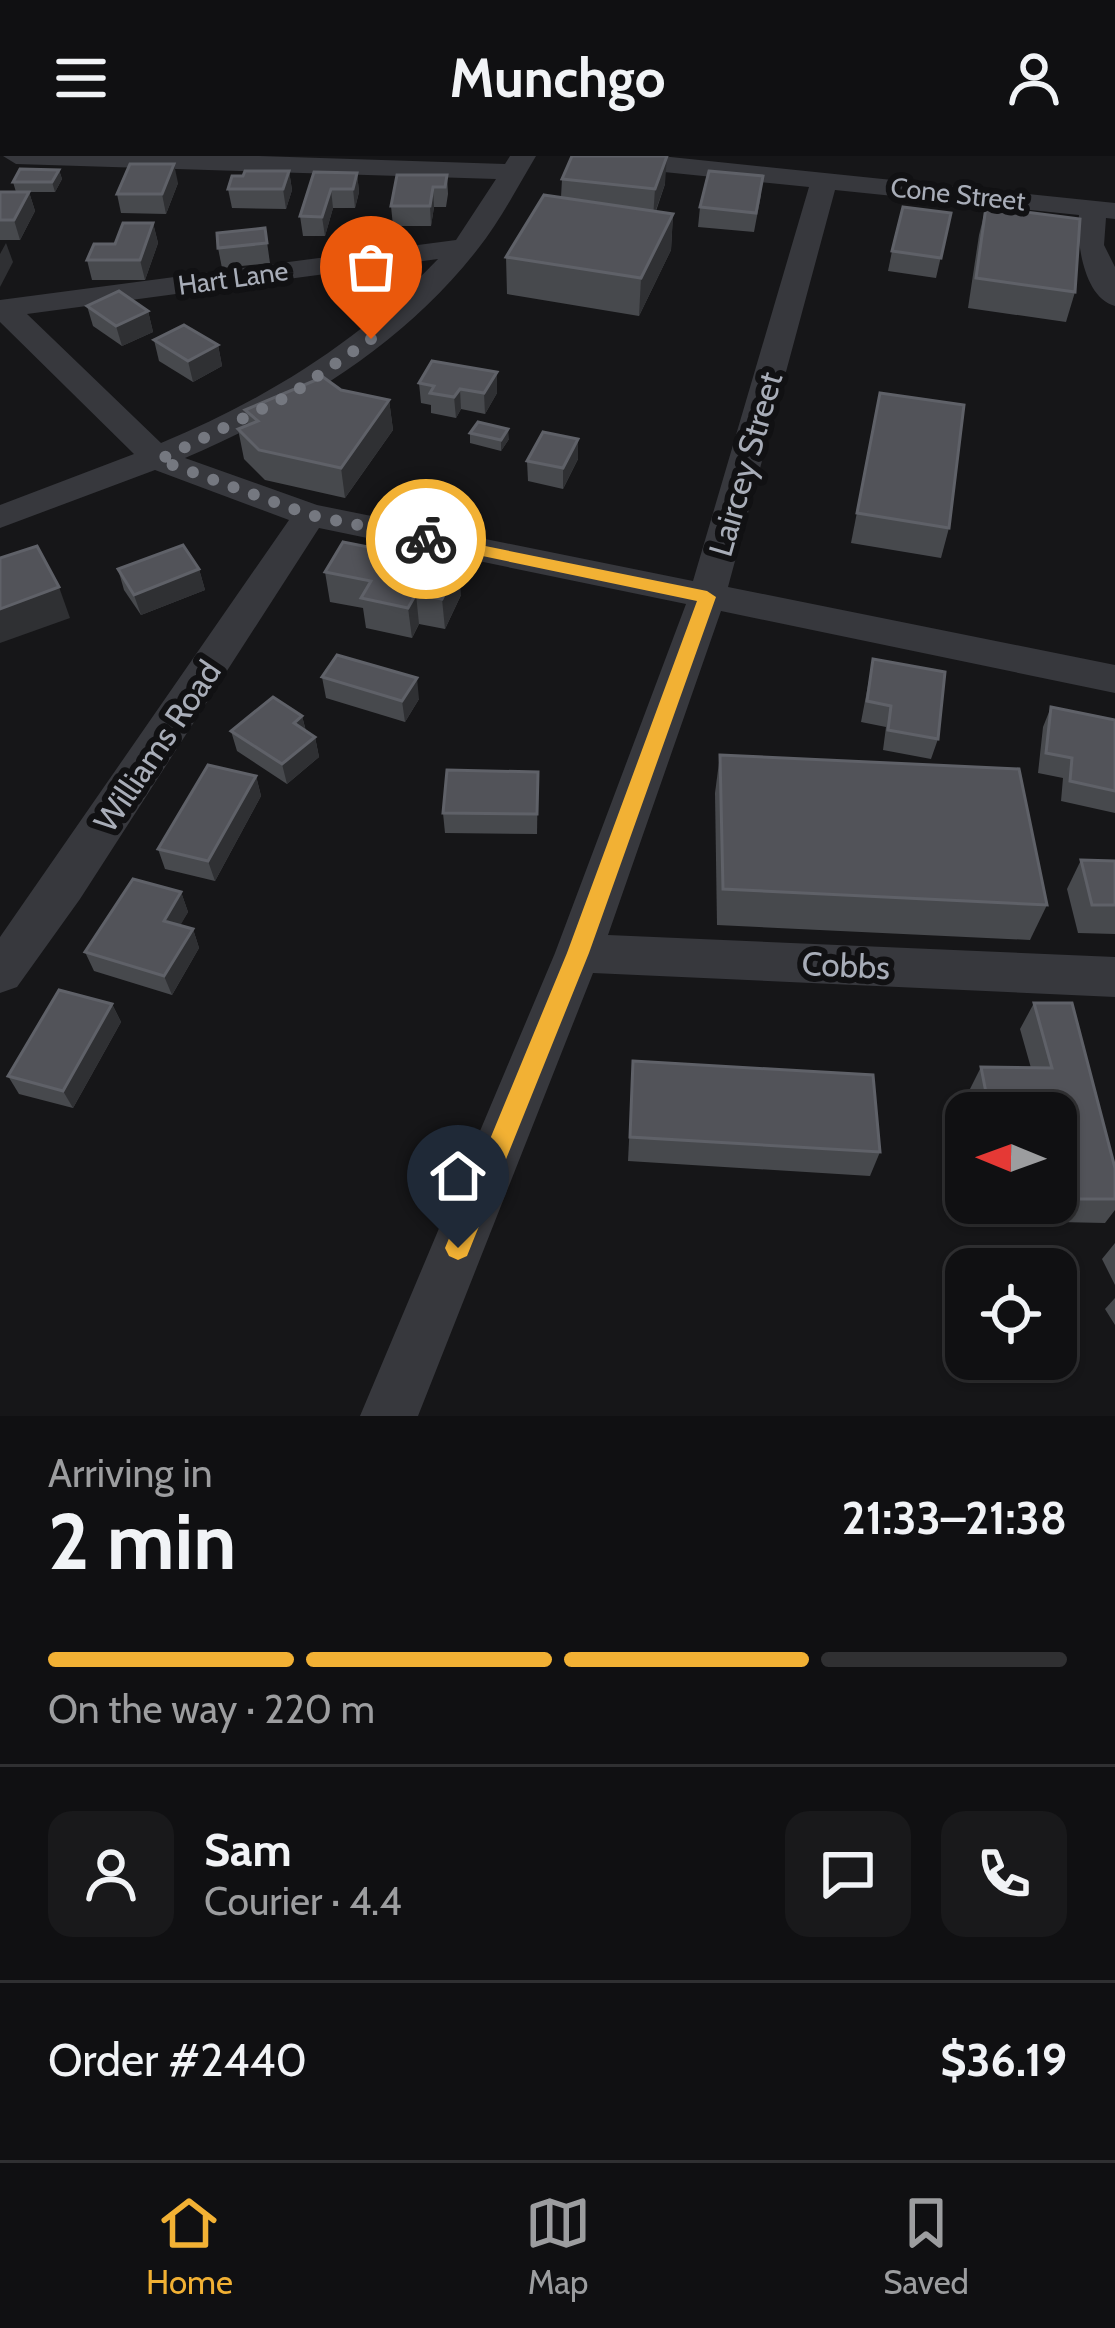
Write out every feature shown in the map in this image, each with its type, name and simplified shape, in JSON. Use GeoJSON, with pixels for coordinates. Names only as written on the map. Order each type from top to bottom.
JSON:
{"type":"FeatureCollection","features":[{"type":"Feature","properties":{"kind":"street"},"geometry":{"type":"LineString","coordinates":[[16,156],[518,164]]}},
{"type":"Feature","properties":{"kind":"street","name":"Cone Street"},"geometry":{"type":"LineString","coordinates":[[586,156],[1104,210]]}},
{"type":"Feature","properties":{"kind":"street"},"geometry":{"type":"LineString","coordinates":[[0,518],[159,460],[290,395],[342,361],[399,318],[466,247],[518,164]]}},
{"type":"Feature","properties":{"kind":"street","name":"Laircey Street"},"geometry":{"type":"LineString","coordinates":[[389,1416],[578,953],[707,597],[826,179]]}},
{"type":"Feature","properties":{"kind":"street"},"geometry":{"type":"LineString","coordinates":[[1104,210],[1090,245],[1115,297]]}},
{"type":"Feature","properties":{"kind":"street","name":"Hart Lane"},"geometry":{"type":"LineString","coordinates":[[2,309],[466,247]]}},
{"type":"Feature","properties":{"kind":"street"},"geometry":{"type":"LineString","coordinates":[[2,309],[159,460],[310,515],[1115,679]]}},
{"type":"Feature","properties":{"kind":"street","name":"Williams Road"},"geometry":{"type":"LineString","coordinates":[[0,973],[64,886],[310,515]]}},
{"type":"Feature","properties":{"kind":"street","name":"Cobbs"},"geometry":{"type":"LineString","coordinates":[[578,953],[1115,977]]}},
{"type":"Feature","properties":{"kind":"building"},"geometry":{"type":"Polygon","coordinates":[[[572,156],[667,156],[655,189],[562,179],[572,156]]]}},
{"type":"Feature","properties":{"kind":"building"},"geometry":{"type":"Polygon","coordinates":[[[130,164],[174,164],[162,194],[117,194],[130,164]]]}},
{"type":"Feature","properties":{"kind":"building"},"geometry":{"type":"Polygon","coordinates":[[[20,169],[59,170],[52,182],[13,182],[20,169]]]}},
{"type":"Feature","properties":{"kind":"building"},"geometry":{"type":"Polygon","coordinates":[[[245,171],[289,171],[283,189],[228,189],[232,176],[243,176],[245,171]]]}},
{"type":"Feature","properties":{"kind":"building"},"geometry":{"type":"Polygon","coordinates":[[[709,171],[763,176],[756,213],[700,207],[709,171]]]}},
{"type":"Feature","properties":{"kind":"building"},"geometry":{"type":"Polygon","coordinates":[[[314,172],[357,173],[353,189],[331,189],[322,217],[300,216],[314,172]]]}},
{"type":"Feature","properties":{"kind":"building"},"geometry":{"type":"Polygon","coordinates":[[[397,175],[447,175],[445,187],[433,187],[430,206],[391,206],[397,175]]]}},
{"type":"Feature","properties":{"kind":"building"},"geometry":{"type":"Polygon","coordinates":[[[0,192],[29,192],[14,220],[0,220],[0,192]]]}},
{"type":"Feature","properties":{"kind":"building"},"geometry":{"type":"Polygon","coordinates":[[[544,195],[673,214],[641,278],[506,257],[544,195]]]}},
{"type":"Feature","properties":{"kind":"building"},"geometry":{"type":"Polygon","coordinates":[[[903,207],[951,213],[941,258],[892,251],[903,207]]]}},
{"type":"Feature","properties":{"kind":"building"},"geometry":{"type":"Polygon","coordinates":[[[986,207],[1080,219],[1075,292],[976,278],[986,207]]]}},
{"type":"Feature","properties":{"kind":"building"},"geometry":{"type":"Polygon","coordinates":[[[123,223],[153,223],[140,260],[87,260],[94,244],[115,244],[123,223]]]}},
{"type":"Feature","properties":{"kind":"building"},"geometry":{"type":"Polygon","coordinates":[[[265,228],[267,243],[218,248],[217,233],[265,228]]]}},
{"type":"Feature","properties":{"kind":"building"},"geometry":{"type":"Polygon","coordinates":[[[119,291],[148,311],[116,326],[87,306],[119,291]]]}},
{"type":"Feature","properties":{"kind":"building"},"geometry":{"type":"Polygon","coordinates":[[[184,325],[218,345],[188,361],[154,340],[184,325]]]}},
{"type":"Feature","properties":{"kind":"building"},"geometry":{"type":"Polygon","coordinates":[[[432,361],[497,372],[484,393],[460,389],[454,397],[430,393],[434,386],[419,383],[432,361]]]}},
{"type":"Feature","properties":{"kind":"building"},"geometry":{"type":"Polygon","coordinates":[[[323,377],[341,390],[389,400],[341,468],[259,450],[238,429],[258,421],[245,410],[323,377]]]}},
{"type":"Feature","properties":{"kind":"building"},"geometry":{"type":"Polygon","coordinates":[[[880,393],[964,405],[949,528],[857,513],[880,393]]]}},
{"type":"Feature","properties":{"kind":"building"},"geometry":{"type":"Polygon","coordinates":[[[478,422],[508,429],[501,440],[470,433],[478,422]]]}},
{"type":"Feature","properties":{"kind":"building"},"geometry":{"type":"Polygon","coordinates":[[[543,432],[578,439],[563,468],[527,461],[543,432]]]}},
{"type":"Feature","properties":{"kind":"building"},"geometry":{"type":"Polygon","coordinates":[[[343,542],[459,565],[442,599],[416,594],[408,608],[361,598],[371,581],[325,572],[343,542]]]}},
{"type":"Feature","properties":{"kind":"building"},"geometry":{"type":"Polygon","coordinates":[[[183,545],[199,569],[134,595],[118,569],[183,545]]]}},
{"type":"Feature","properties":{"kind":"building"},"geometry":{"type":"Polygon","coordinates":[[[37,546],[59,587],[0,609],[0,558],[37,546]]]}},
{"type":"Feature","properties":{"kind":"building"},"geometry":{"type":"Polygon","coordinates":[[[337,655],[417,678],[402,701],[322,677],[337,655]]]}},
{"type":"Feature","properties":{"kind":"building"},"geometry":{"type":"Polygon","coordinates":[[[873,659],[945,672],[938,739],[888,730],[891,706],[867,701],[873,659]]]}},
{"type":"Feature","properties":{"kind":"building"},"geometry":{"type":"Polygon","coordinates":[[[273,697],[302,716],[294,723],[315,737],[282,764],[231,731],[273,697]]]}},
{"type":"Feature","properties":{"kind":"building"},"geometry":{"type":"Polygon","coordinates":[[[1051,707],[1115,720],[1115,791],[1070,781],[1072,758],[1046,753],[1051,707]]]}},
{"type":"Feature","properties":{"kind":"building"},"geometry":{"type":"Polygon","coordinates":[[[720,755],[1019,769],[1047,905],[723,889],[720,755]]]}},
{"type":"Feature","properties":{"kind":"building"},"geometry":{"type":"Polygon","coordinates":[[[208,765],[256,776],[208,861],[158,849],[208,765]]]}},
{"type":"Feature","properties":{"kind":"building"},"geometry":{"type":"Polygon","coordinates":[[[447,770],[538,772],[537,814],[443,813],[447,770]]]}},
{"type":"Feature","properties":{"kind":"building"},"geometry":{"type":"Polygon","coordinates":[[[1081,860],[1115,861],[1115,905],[1092,905],[1081,860]]]}},
{"type":"Feature","properties":{"kind":"building"},"geometry":{"type":"Polygon","coordinates":[[[133,879],[181,892],[164,921],[193,929],[164,976],[85,952],[133,879]]]}},
{"type":"Feature","properties":{"kind":"building"},"geometry":{"type":"Polygon","coordinates":[[[59,990],[112,1004],[63,1091],[8,1076],[59,990]]]}},
{"type":"Feature","properties":{"kind":"building"},"geometry":{"type":"Polygon","coordinates":[[[1034,1003],[1072,1003],[1115,1168],[1115,1199],[1077,1199],[1077,1092],[986,1092],[981,1067],[1052,1068],[1034,1003]]]}},
{"type":"Feature","properties":{"kind":"building"},"geometry":{"type":"Polygon","coordinates":[[[633,1061],[873,1075],[880,1152],[630,1137],[633,1061]]]}},
{"type":"Feature","properties":{"kind":"way so far"},"geometry":{"type":"LineString","coordinates":[[371,339],[290,395],[159,460],[310,515],[426,539]]}},
{"type":"Feature","properties":{"kind":"route"},"geometry":{"type":"LineString","coordinates":[[426,539],[707,597],[578,953],[458,1248]]}}]}
